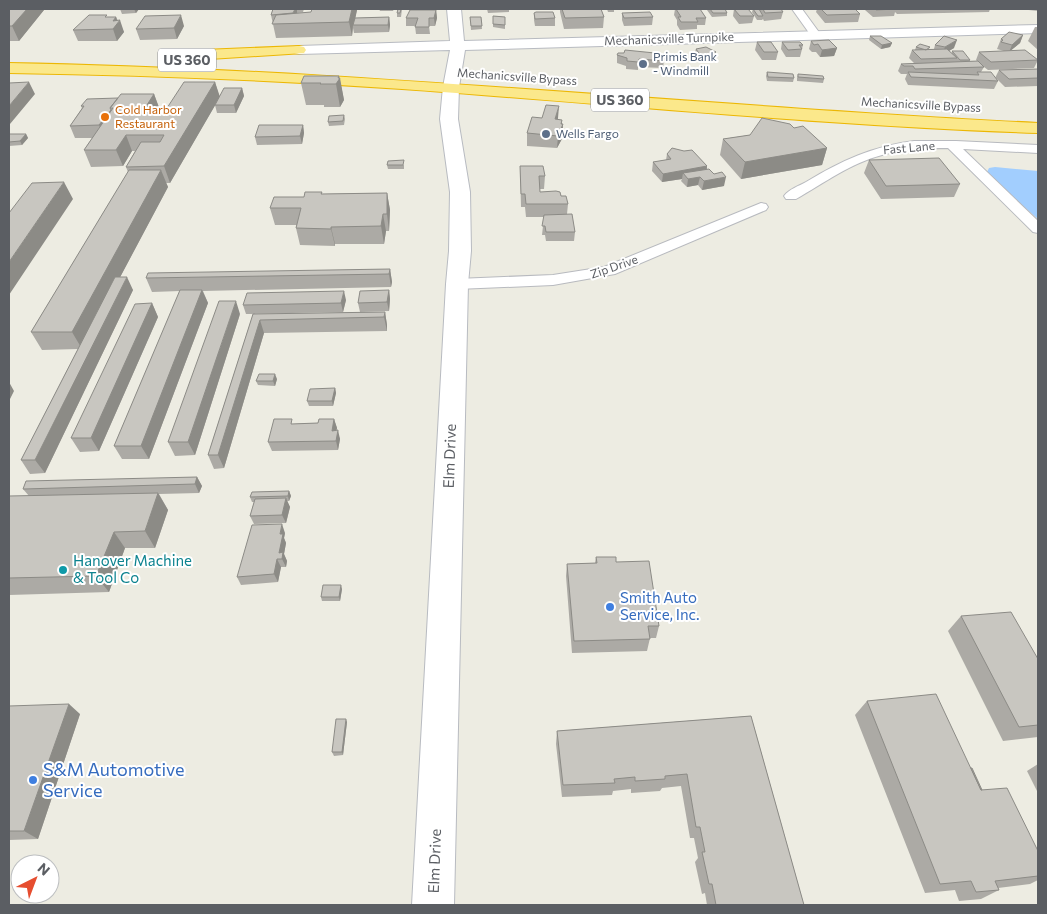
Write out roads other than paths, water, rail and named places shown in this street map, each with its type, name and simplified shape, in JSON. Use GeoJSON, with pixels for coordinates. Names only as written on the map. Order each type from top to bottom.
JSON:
{"type":"FeatureCollection","features":[{"type":"Feature","properties":{"kind":"highway"},"geometry":{"type":"LineString","coordinates":[[118,62],[163,56],[299,50]]}},
{"type":"Feature","properties":{"kind":"highway","name":"US 360"},"geometry":{"type":"LineString","coordinates":[[9,57],[409,70]]}},
{"type":"Feature","properties":{"kind":"highway","name":"Mechanicsville Bypass"},"geometry":{"type":"LineString","coordinates":[[118,62],[298,77],[466,72]]}},
{"type":"Feature","properties":{"kind":"highway","name":"US 360"},"geometry":{"type":"LineString","coordinates":[[9,68],[118,62]]}},
{"type":"Feature","properties":{"kind":"highway","name":"Mechanicsville Bypass"},"geometry":{"type":"LineString","coordinates":[[437,71],[466,72],[789,114],[1038,128]]}},
{"type":"Feature","properties":{"kind":"main road","name":"Elm Drive"},"geometry":{"type":"LineString","coordinates":[[433,905],[457,284],[460,252],[460,192],[449,119],[466,72],[458,45],[454,9]]}},
{"type":"Feature","properties":{"kind":"main road","name":"Mechanicsville Turnpike"},"geometry":{"type":"LineString","coordinates":[[299,50],[1038,28]]}},
{"type":"Feature","properties":{"kind":"main road"},"geometry":{"type":"LineString","coordinates":[[466,72],[506,51],[547,43]]}},
{"type":"Feature","properties":{"kind":"street"},"geometry":{"type":"LineString","coordinates":[[797,9],[816,35]]}},
{"type":"Feature","properties":{"kind":"street","name":"Fast Lane"},"geometry":{"type":"LineString","coordinates":[[792,196],[864,156],[878,151],[907,146],[1038,149]]}},
{"type":"Feature","properties":{"kind":"street"},"geometry":{"type":"LineString","coordinates":[[953,146],[1038,229]]}},
{"type":"Feature","properties":{"kind":"street","name":"Zip Drive"},"geometry":{"type":"LineString","coordinates":[[457,284],[551,280],[590,276],[609,271],[761,207]]}},
{"type":"Feature","properties":{"kind":"water"},"geometry":{"type":"Polygon","coordinates":[[[989,168],[1038,171],[1038,219],[988,176],[989,168]]]}},
{"type":"Feature","properties":{"kind":"place","name":"Primis Bank - Windmill"},"geometry":{"type":"Point","coordinates":[643,64]}},
{"type":"Feature","properties":{"kind":"place","name":"Cold Harbor Restaurant"},"geometry":{"type":"Point","coordinates":[105,117]}},
{"type":"Feature","properties":{"kind":"place","name":"Wells Fargo"},"geometry":{"type":"Point","coordinates":[546,134]}},
{"type":"Feature","properties":{"kind":"place","name":"Hanover Machine & Tool Co"},"geometry":{"type":"Point","coordinates":[63,570]}},
{"type":"Feature","properties":{"kind":"place","name":"Smith Auto Service, Inc."},"geometry":{"type":"Point","coordinates":[610,607]}},
{"type":"Feature","properties":{"kind":"place","name":"S&M Automotive Service"},"geometry":{"type":"Point","coordinates":[33,780]}}]}
